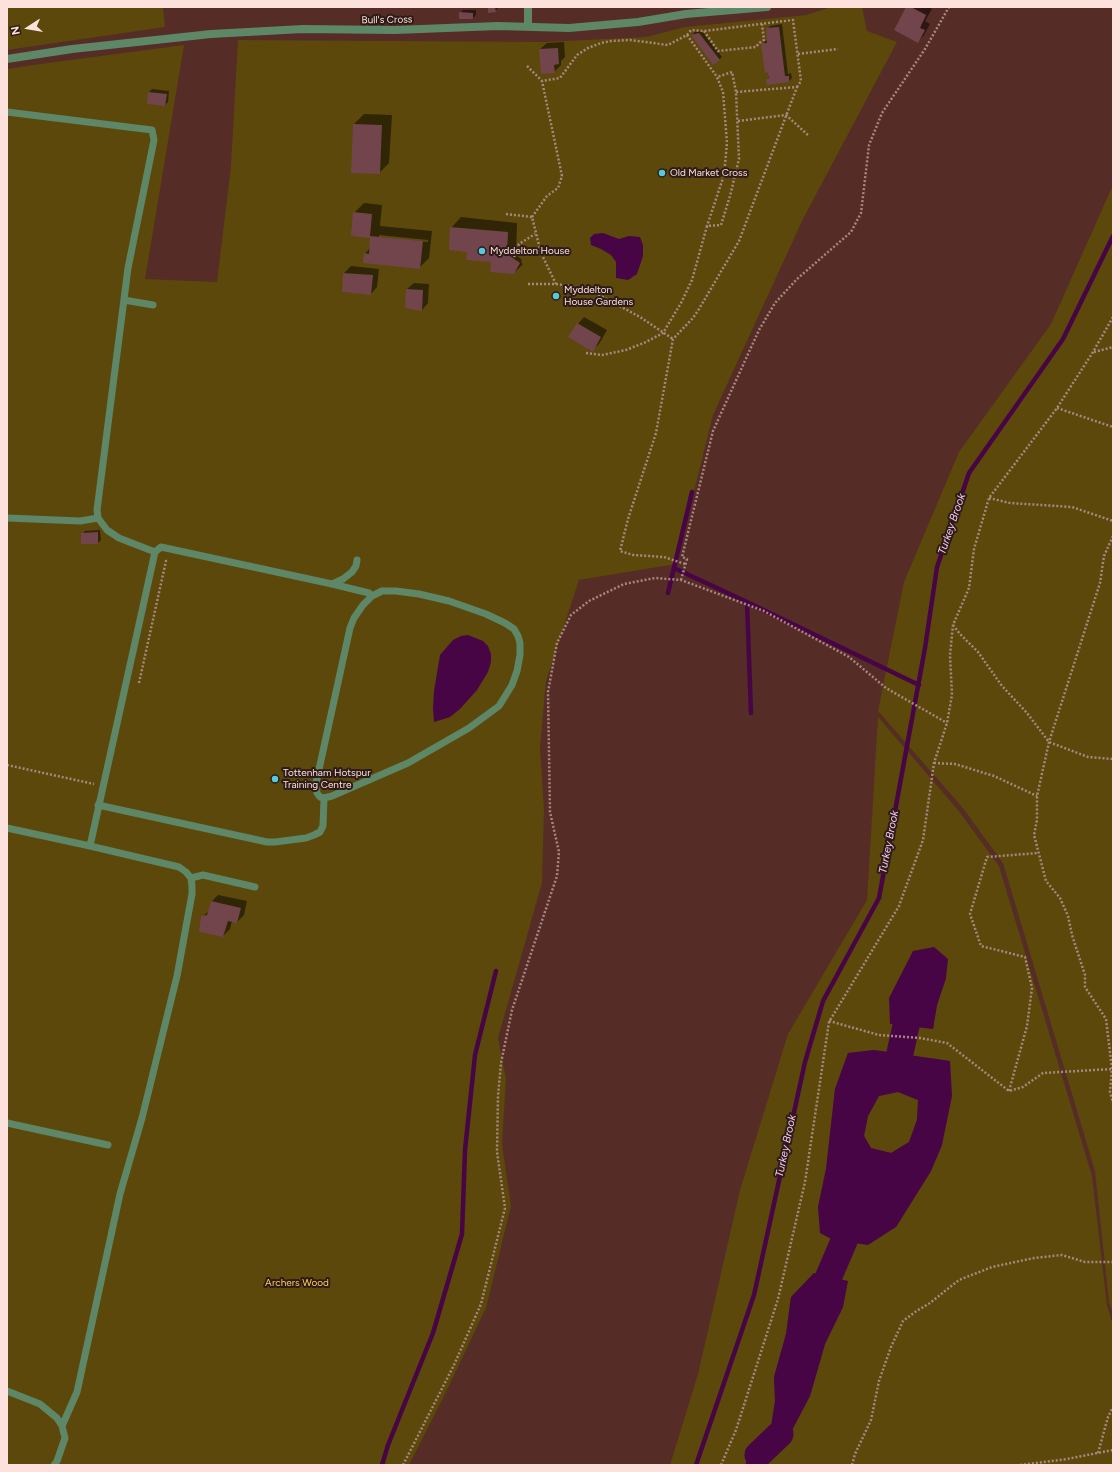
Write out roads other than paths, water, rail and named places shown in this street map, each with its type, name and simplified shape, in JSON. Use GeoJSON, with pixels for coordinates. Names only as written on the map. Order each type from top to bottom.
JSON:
{"type":"FeatureCollection","features":[{"type":"Feature","properties":{"kind":"street"},"geometry":{"type":"LineString","coordinates":[[528,7],[528,27]]}},
{"type":"Feature","properties":{"kind":"street","name":"Bull's Cross"},"geometry":{"type":"LineString","coordinates":[[7,59],[72,49],[211,34],[304,29],[395,30],[498,26],[569,28],[638,22],[686,14],[767,7]]}},
{"type":"Feature","properties":{"kind":"lane"},"geometry":{"type":"LineString","coordinates":[[7,112],[152,130],[154,140],[128,268],[97,510],[98,518],[107,530],[119,538],[155,552]]}},
{"type":"Feature","properties":{"kind":"lane"},"geometry":{"type":"LineString","coordinates":[[124,300],[153,305]]}},
{"type":"Feature","properties":{"kind":"lane"},"geometry":{"type":"LineString","coordinates":[[7,518],[80,521],[98,518]]}},
{"type":"Feature","properties":{"kind":"lane"},"geometry":{"type":"LineString","coordinates":[[90,846],[98,804],[155,552],[161,547],[332,584],[369,593],[372,596]]}},
{"type":"Feature","properties":{"kind":"lane"},"geometry":{"type":"LineString","coordinates":[[332,584],[343,579],[352,572],[356,566],[357,560]]}},
{"type":"Feature","properties":{"kind":"lane"},"geometry":{"type":"LineString","coordinates":[[382,591],[419,594],[466,607],[505,623],[514,629],[520,643],[520,655],[517,671],[512,685],[499,706],[469,728],[408,763],[332,796],[324,798],[320,797],[317,793],[316,783],[350,628],[354,618],[363,605],[372,596],[382,591]]}},
{"type":"Feature","properties":{"kind":"lane"},"geometry":{"type":"LineString","coordinates":[[98,804],[267,842],[275,842],[306,838],[314,836],[320,832],[323,826],[324,798]]}},
{"type":"Feature","properties":{"kind":"lane"},"geometry":{"type":"LineString","coordinates":[[7,828],[180,867],[191,878],[192,894],[177,976],[142,1118],[120,1194],[77,1392],[62,1426]]}},
{"type":"Feature","properties":{"kind":"lane"},"geometry":{"type":"LineString","coordinates":[[191,878],[203,875],[255,887]]}},
{"type":"Feature","properties":{"kind":"lane"},"geometry":{"type":"LineString","coordinates":[[7,1123],[108,1145]]}},
{"type":"Feature","properties":{"kind":"lane"},"geometry":{"type":"LineString","coordinates":[[7,1391],[40,1404],[57,1418],[62,1426],[64,1438],[57,1461],[54,1465]]}},
{"type":"Feature","properties":{"kind":"waterway","name":"Turkey Brook"},"geometry":{"type":"LineString","coordinates":[[696,1465],[754,1295],[805,1062],[823,1001],[879,898],[925,648],[937,567],[969,473],[1063,339],[1113,236]]}},
{"type":"Feature","properties":{"kind":"waterway"},"geometry":{"type":"LineString","coordinates":[[668,593],[692,492]]}},
{"type":"Feature","properties":{"kind":"waterway"},"geometry":{"type":"LineString","coordinates":[[674,568],[919,685]]}},
{"type":"Feature","properties":{"kind":"waterway"},"geometry":{"type":"LineString","coordinates":[[747,602],[751,713]]}},
{"type":"Feature","properties":{"kind":"waterway"},"geometry":{"type":"LineString","coordinates":[[382,1465],[388,1445],[433,1333],[462,1234],[465,1150],[475,1055],[496,971]]}},
{"type":"Feature","properties":{"kind":"waterway"},"geometry":{"type":"LineString","coordinates":[[900,1053],[906,1026]]}},
{"type":"Feature","properties":{"kind":"waterway"},"geometry":{"type":"LineString","coordinates":[[829,1276],[844,1241]]}},
{"type":"Feature","properties":{"kind":"waterway"},"geometry":{"type":"LineString","coordinates":[[758,1455],[780,1434]]}},
{"type":"Feature","properties":{"kind":"place","name":"Old Market Cross"},"geometry":{"type":"Point","coordinates":[662,173]}},
{"type":"Feature","properties":{"kind":"place","name":"Myddelton House"},"geometry":{"type":"Point","coordinates":[482,251]}},
{"type":"Feature","properties":{"kind":"place","name":"Myddelton House Gardens"},"geometry":{"type":"Point","coordinates":[556,296]}},
{"type":"Feature","properties":{"kind":"place","name":"Tottenham Hotspur Training Centre"},"geometry":{"type":"Point","coordinates":[275,779]}},
{"type":"Feature","properties":{"kind":"park label","name":"Archers Wood"},"geometry":{"type":"Point","coordinates":[297,1283]}}]}
